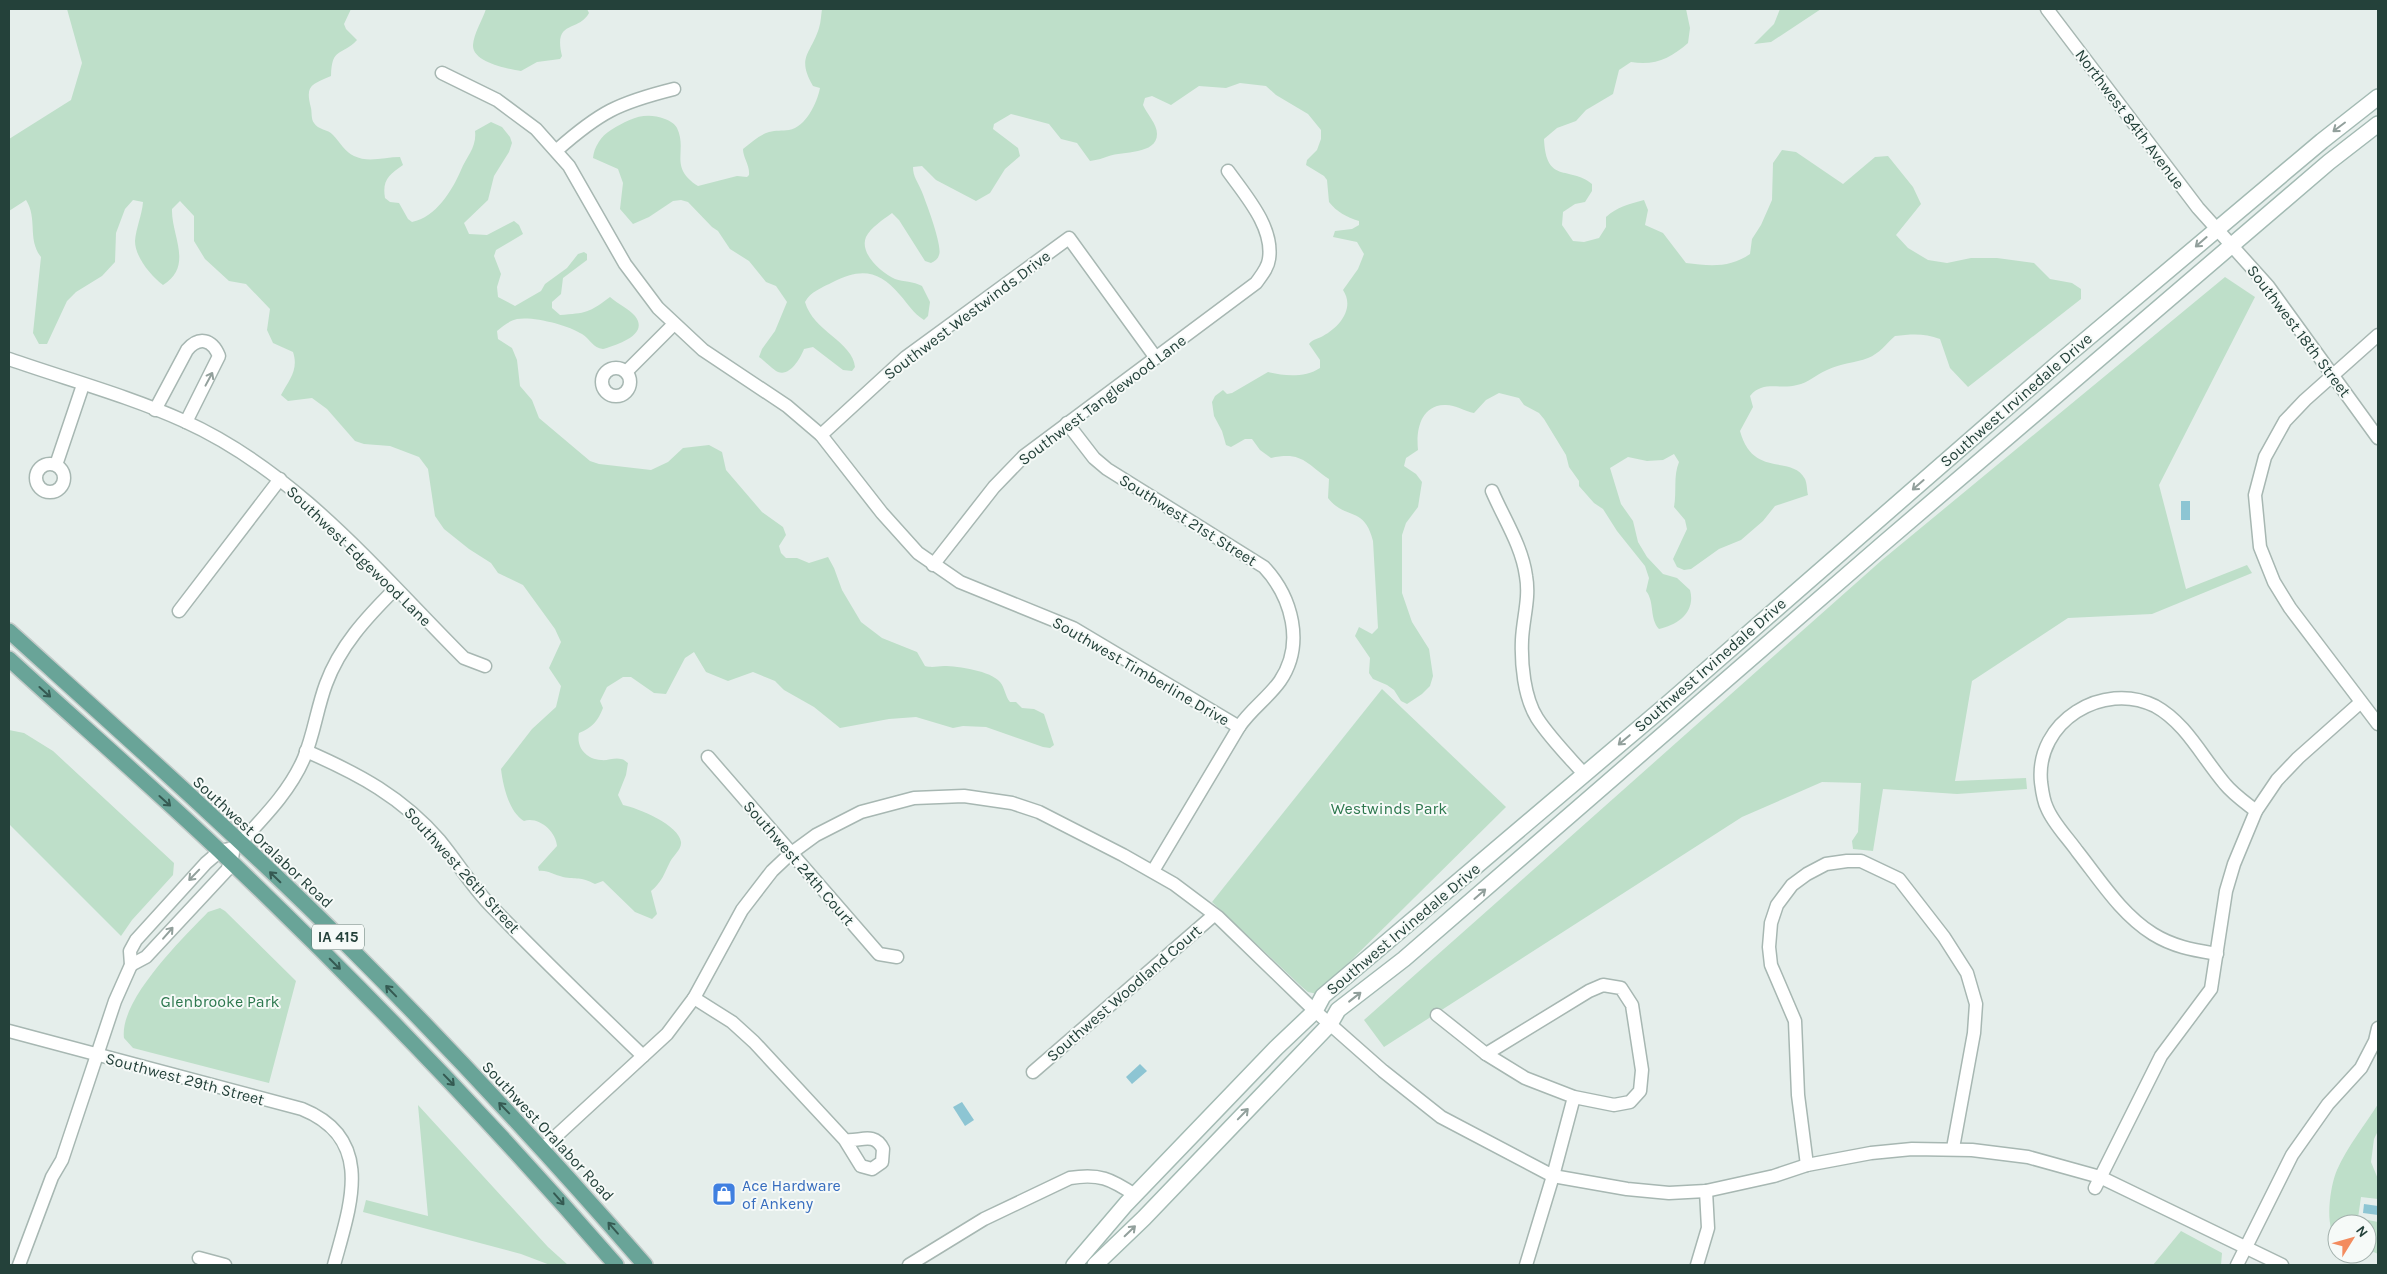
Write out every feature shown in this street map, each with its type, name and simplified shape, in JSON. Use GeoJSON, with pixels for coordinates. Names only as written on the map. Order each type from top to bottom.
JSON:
{"type":"FeatureCollection","features":[{"type":"Feature","properties":{"kind":"main road","name":"Southwest Irvinedale Drive"},"geometry":{"type":"LineString","coordinates":[[1074,1265],[1134,1195],[1276,1048],[1315,1011],[1323,996],[1584,774],[2217,228],[2322,141],[2378,98]]}},
{"type":"Feature","properties":{"kind":"main road","name":"Southwest Irvinedale Drive"},"geometry":{"type":"LineString","coordinates":[[1095,1265],[1144,1218],[1330,1024],[1338,1010],[1404,960],[2232,245],[2329,162],[2378,124]]}},
{"type":"Feature","properties":{"kind":"main road"},"geometry":{"type":"LineString","coordinates":[[1754,627],[1769,644]]}},
{"type":"Feature","properties":{"kind":"main road","name":"Southwest Oralabor Road"},"geometry":{"type":"LineString","coordinates":[[9,631],[231,851],[364,993],[450,1080],[616,1265]]}},
{"type":"Feature","properties":{"kind":"main road","name":"Southwest Oralabor Road"},"geometry":{"type":"LineString","coordinates":[[9,659],[231,851],[352,950],[542,1149],[645,1265]]}},
{"type":"Feature","properties":{"kind":"street","name":"Northwest 84th Avenue"},"geometry":{"type":"LineString","coordinates":[[2047,9],[2198,208],[2217,228]]}},
{"type":"Feature","properties":{"kind":"street","name":"Southwest Timberline Drive"},"geometry":{"type":"LineString","coordinates":[[442,73],[497,100],[517,114],[557,150],[584,188],[625,264],[641,287],[674,324],[728,368],[787,406],[821,435],[899,535],[933,565],[960,582],[983,593],[1044,615],[1073,628],[1239,727]]}},
{"type":"Feature","properties":{"kind":"street"},"geometry":{"type":"LineString","coordinates":[[557,150],[595,118],[612,108],[630,100],[674,89]]}},
{"type":"Feature","properties":{"kind":"street","name":"Southwest Tanglewood Lane"},"geometry":{"type":"LineString","coordinates":[[933,565],[1002,478],[1024,456],[1245,294],[1264,271],[1269,260],[1265,230],[1256,212],[1228,171]]}},
{"type":"Feature","properties":{"kind":"street","name":"Southwest 18th Street"},"geometry":{"type":"LineString","coordinates":[[2217,228],[2268,286],[2378,438]]}},
{"type":"Feature","properties":{"kind":"street","name":"Southwest Westwinds Drive"},"geometry":{"type":"LineString","coordinates":[[821,435],[906,357],[1069,238],[1156,358]]}},
{"type":"Feature","properties":{"kind":"street"},"geometry":{"type":"LineString","coordinates":[[626,372],[674,324]]}},
{"type":"Feature","properties":{"kind":"street"},"geometry":{"type":"LineString","coordinates":[[2378,335],[2294,410],[2285,421],[2266,457],[2255,495],[2256,519],[2265,564],[2290,608],[2378,724]]}},
{"type":"Feature","properties":{"kind":"street"},"geometry":{"type":"LineString","coordinates":[[155,410],[186,350],[193,343],[200,340],[208,341],[216,347],[219,356],[186,422]]}},
{"type":"Feature","properties":{"kind":"street","name":"Southwest Edgewood Lane"},"geometry":{"type":"LineString","coordinates":[[9,360],[155,410],[186,422],[229,445],[280,479],[332,525],[464,658],[485,666]]}},
{"type":"Feature","properties":{"kind":"street"},"geometry":{"type":"LineString","coordinates":[[56,465],[84,385]]}},
{"type":"Feature","properties":{"kind":"street","name":"Southwest 21st Street"},"geometry":{"type":"LineString","coordinates":[[1067,424],[1094,458],[1107,469],[1250,556],[1264,567],[1283,591],[1292,620],[1293,637],[1288,665],[1281,680],[1247,714],[1153,871]]}},
{"type":"Feature","properties":{"kind":"street"},"geometry":{"type":"LineString","coordinates":[[179,610],[280,479]]}},
{"type":"Feature","properties":{"kind":"street"},"geometry":{"type":"LineString","coordinates":[[1492,491],[1519,549],[1526,574],[1528,593],[1522,640],[1524,675],[1530,702],[1543,726],[1584,774]]}},
{"type":"Feature","properties":{"kind":"street"},"geometry":{"type":"LineString","coordinates":[[19,1265],[52,1177],[62,1160],[115,1001],[131,965],[130,951],[143,930],[231,851],[281,796],[293,779],[306,751],[325,686],[334,665],[360,624],[394,589]]}},
{"type":"Feature","properties":{"kind":"street"},"geometry":{"type":"LineString","coordinates":[[2217,954],[2194,951],[2154,934],[2138,923],[2112,896],[2046,807],[2041,781],[2045,751],[2051,737],[2064,720],[2085,706],[2106,698],[2125,697],[2143,700],[2172,716],[2226,785],[2256,811]]}},
{"type":"Feature","properties":{"kind":"street"},"geometry":{"type":"LineString","coordinates":[[2098,1182],[2161,1056],[2211,989],[2226,891],[2234,864],[2256,811],[2277,780],[2298,758],[2362,702]]}},
{"type":"Feature","properties":{"kind":"street","name":"Southwest 26th Street"},"geometry":{"type":"LineString","coordinates":[[306,751],[354,772],[379,787],[422,822],[491,906],[642,1056]]}},
{"type":"Feature","properties":{"kind":"street","name":"Southwest 24th Court"},"geometry":{"type":"LineString","coordinates":[[708,757],[790,854],[879,954],[897,957]]}},
{"type":"Feature","properties":{"kind":"street"},"geometry":{"type":"LineString","coordinates":[[542,1149],[667,1034],[694,998],[742,910],[761,884],[790,854],[816,835],[862,812],[914,798],[964,796],[1012,803],[1039,812],[1153,871],[1214,915],[1315,1011],[1383,1071],[1440,1117],[1553,1176],[1670,1193],[1706,1191],[1774,1176],[1807,1165],[1871,1153],[1912,1148],[1953,1148],[2028,1157],[2098,1182],[2282,1265]]}},
{"type":"Feature","properties":{"kind":"street"},"geometry":{"type":"LineString","coordinates":[[131,965],[146,957],[227,870],[231,851]]}},
{"type":"Feature","properties":{"kind":"street"},"geometry":{"type":"LineString","coordinates":[[1807,1165],[1798,1095],[1795,1021],[1771,965],[1769,947],[1771,923],[1777,905],[1792,885],[1826,864],[1846,861],[1861,861],[1899,879],[1944,937],[1968,973],[1976,1004],[1974,1033],[1953,1148]]}},
{"type":"Feature","properties":{"kind":"street","name":"Southwest Woodland Court"},"geometry":{"type":"LineString","coordinates":[[1033,1072],[1214,915]]}},
{"type":"Feature","properties":{"kind":"street"},"geometry":{"type":"LineString","coordinates":[[1437,1015],[1486,1054],[1525,1078],[1574,1097],[1614,1105],[1630,1102],[1640,1091],[1642,1070],[1632,1005],[1621,988],[1603,985],[1589,991],[1486,1054]]}},
{"type":"Feature","properties":{"kind":"street"},"geometry":{"type":"LineString","coordinates":[[694,998],[732,1022],[754,1042],[845,1140]]}},
{"type":"Feature","properties":{"kind":"street"},"geometry":{"type":"LineString","coordinates":[[2237,1265],[2292,1155],[2328,1104],[2361,1068],[2375,1041],[2378,1028]]}},
{"type":"Feature","properties":{"kind":"street","name":"Southwest 29th Street"},"geometry":{"type":"LineString","coordinates":[[9,1031],[302,1110],[328,1123],[347,1148],[352,1168],[353,1183],[334,1265]]}},
{"type":"Feature","properties":{"kind":"street"},"geometry":{"type":"LineString","coordinates":[[1526,1265],[1553,1176],[1574,1097]]}},
{"type":"Feature","properties":{"kind":"street"},"geometry":{"type":"LineString","coordinates":[[909,1265],[984,1219],[1070,1178],[1085,1175],[1103,1177],[1114,1181],[1134,1195]]}},
{"type":"Feature","properties":{"kind":"street"},"geometry":{"type":"LineString","coordinates":[[1697,1265],[1708,1228],[1706,1191]]}},
{"type":"Feature","properties":{"kind":"street"},"geometry":{"type":"LineString","coordinates":[[199,1258],[225,1265]]}},
{"type":"Feature","properties":{"kind":"green space"},"geometry":{"type":"Polygon","coordinates":[[[67,9],[351,9],[344,24],[346,29],[357,40],[335,56],[331,76],[314,84],[309,90],[312,118],[316,125],[331,133],[348,152],[359,158],[400,157],[403,165],[388,178],[384,192],[385,198],[390,202],[399,203],[408,219],[412,222],[429,215],[448,194],[473,147],[475,131],[491,122],[502,127],[512,143],[509,152],[494,176],[488,200],[464,223],[469,234],[487,235],[514,221],[519,225],[523,234],[496,250],[494,256],[501,274],[497,287],[498,297],[515,306],[541,291],[545,284],[567,268],[578,254],[584,252],[587,254],[587,260],[563,278],[561,294],[552,302],[552,308],[560,315],[582,313],[610,297],[635,316],[638,329],[635,334],[623,342],[603,349],[597,347],[576,331],[541,320],[517,319],[509,322],[497,331],[498,339],[512,348],[517,360],[520,386],[532,400],[539,418],[590,461],[599,464],[651,470],[668,462],[683,448],[709,445],[722,452],[726,470],[762,512],[783,527],[786,535],[779,546],[781,553],[786,558],[797,558],[809,563],[828,557],[842,590],[861,622],[882,638],[917,652],[925,666],[965,668],[996,678],[1002,684],[1010,702],[1016,702],[1022,708],[1034,709],[1044,714],[1054,745],[1050,748],[1043,747],[986,727],[963,726],[953,728],[916,717],[889,719],[840,728],[814,707],[784,690],[775,681],[753,672],[728,681],[706,672],[694,652],[685,658],[666,694],[654,693],[631,677],[623,677],[607,687],[600,701],[603,708],[599,717],[588,729],[579,733],[578,738],[583,751],[591,757],[603,760],[623,759],[628,763],[626,775],[618,795],[623,805],[657,818],[673,829],[679,836],[680,847],[660,881],[651,891],[657,914],[652,919],[635,912],[603,881],[595,884],[582,879],[563,877],[539,871],[538,867],[557,846],[556,840],[545,826],[535,821],[524,821],[514,811],[505,791],[501,769],[532,729],[556,707],[561,686],[549,668],[561,642],[555,629],[523,585],[498,573],[491,563],[469,549],[444,529],[435,516],[428,469],[419,457],[390,446],[364,444],[355,441],[327,409],[312,398],[288,401],[281,395],[294,370],[295,358],[293,352],[273,343],[267,330],[270,309],[246,284],[229,281],[205,259],[194,241],[194,216],[180,201],[172,209],[179,259],[177,269],[172,277],[163,285],[141,260],[135,241],[143,202],[133,200],[125,209],[116,233],[115,262],[102,276],[76,292],[67,301],[47,344],[39,344],[33,333],[41,257],[34,243],[30,207],[26,200],[9,211],[9,139],[71,100],[82,63],[67,9]]]}},
{"type":"Feature","properties":{"kind":"green space"},"geometry":{"type":"Polygon","coordinates":[[[486,9],[587,9],[589,13],[579,23],[564,31],[561,36],[562,56],[560,59],[537,62],[521,71],[492,64],[478,56],[474,51],[475,36],[486,9]]]}},
{"type":"Feature","properties":{"kind":"green space"},"geometry":{"type":"Polygon","coordinates":[[[822,9],[1686,9],[1690,28],[1688,43],[1662,60],[1648,63],[1631,62],[1619,70],[1613,94],[1586,110],[1576,121],[1557,128],[1544,139],[1549,163],[1554,168],[1560,172],[1583,178],[1592,184],[1592,191],[1585,202],[1575,204],[1563,212],[1562,225],[1573,241],[1584,242],[1599,238],[1606,227],[1606,217],[1619,208],[1644,200],[1648,210],[1645,225],[1663,233],[1686,263],[1720,265],[1735,262],[1750,254],[1752,239],[1761,225],[1772,200],[1773,163],[1782,150],[1796,152],[1843,184],[1875,157],[1888,156],[1913,187],[1921,204],[1896,235],[1908,248],[1928,260],[1947,263],[1971,258],[1997,258],[2034,263],[2050,279],[2072,283],[2081,289],[2081,299],[1968,387],[1950,368],[1940,339],[1912,334],[1895,336],[1872,356],[1832,368],[1801,384],[1766,387],[1755,391],[1750,396],[1753,407],[1740,431],[1746,446],[1763,461],[1799,472],[1806,481],[1808,495],[1775,506],[1763,521],[1741,540],[1719,549],[1691,569],[1684,570],[1677,567],[1673,559],[1687,529],[1685,520],[1674,507],[1676,473],[1679,462],[1674,454],[1663,460],[1647,461],[1628,457],[1610,468],[1621,504],[1633,521],[1638,542],[1647,557],[1663,574],[1677,578],[1690,590],[1691,598],[1688,611],[1679,621],[1659,629],[1654,620],[1649,595],[1646,591],[1649,578],[1645,566],[1617,531],[1603,509],[1594,503],[1579,486],[1579,481],[1569,467],[1566,455],[1539,413],[1524,405],[1519,398],[1499,393],[1486,400],[1474,413],[1448,405],[1436,406],[1421,421],[1418,435],[1418,450],[1406,458],[1404,466],[1416,474],[1422,482],[1418,507],[1406,523],[1402,535],[1402,593],[1412,622],[1429,649],[1433,676],[1430,686],[1407,704],[1401,701],[1394,690],[1373,679],[1369,673],[1370,658],[1355,636],[1359,627],[1372,634],[1378,628],[1373,541],[1365,522],[1341,509],[1328,498],[1329,479],[1303,460],[1290,456],[1271,458],[1260,450],[1252,439],[1245,439],[1231,447],[1226,445],[1222,431],[1214,416],[1212,402],[1215,396],[1223,390],[1227,394],[1232,393],[1268,372],[1301,375],[1320,368],[1320,360],[1309,344],[1335,328],[1344,316],[1347,304],[1343,290],[1358,269],[1364,254],[1357,242],[1333,237],[1335,231],[1352,229],[1359,225],[1359,221],[1342,214],[1332,206],[1329,202],[1327,180],[1324,176],[1306,165],[1307,160],[1317,150],[1321,139],[1321,130],[1308,114],[1276,95],[1266,86],[1240,83],[1226,88],[1199,86],[1171,105],[1152,96],[1145,98],[1143,105],[1157,130],[1155,141],[1151,146],[1138,151],[1115,154],[1090,161],[1077,143],[1061,139],[1049,124],[1011,114],[994,124],[993,129],[1018,148],[1020,156],[1005,169],[990,193],[976,201],[936,180],[922,166],[913,167],[939,243],[939,256],[936,260],[931,263],[925,261],[899,220],[892,213],[874,227],[866,237],[866,250],[878,268],[895,279],[922,286],[930,302],[928,316],[924,320],[920,317],[885,280],[877,276],[861,273],[843,278],[817,290],[805,302],[809,312],[816,321],[847,350],[853,358],[855,367],[852,371],[843,370],[813,347],[804,349],[798,361],[791,369],[782,373],[773,369],[759,357],[762,349],[775,331],[787,302],[776,286],[766,282],[749,261],[730,249],[718,231],[688,202],[681,200],[673,201],[649,217],[633,224],[620,209],[623,183],[618,169],[593,158],[596,146],[607,132],[637,117],[650,116],[665,119],[676,126],[680,136],[681,165],[689,179],[698,186],[737,176],[747,177],[749,171],[743,149],[765,133],[795,128],[810,114],[820,88],[813,86],[808,76],[805,62],[819,28],[822,9]]]}},
{"type":"Feature","properties":{"kind":"green space"},"geometry":{"type":"Polygon","coordinates":[[[1780,9],[1821,9],[1771,42],[1754,44],[1774,24],[1780,9]]]}},
{"type":"Feature","properties":{"kind":"green space"},"geometry":{"type":"Polygon","coordinates":[[[2225,277],[2255,297],[2159,485],[2186,589],[2247,565],[2252,573],[2152,614],[2068,618],[1972,681],[1955,781],[2026,778],[2027,789],[1957,794],[1883,789],[1873,851],[1853,849],[1852,841],[1858,832],[1861,783],[1822,782],[1742,817],[1384,1047],[1364,1020],[1882,560],[2225,277]]]}},
{"type":"Feature","properties":{"kind":"green space","name":"Westwinds Park"},"geometry":{"type":"Polygon","coordinates":[[[1382,689],[1506,807],[1317,994],[1308,992],[1212,902],[1382,689]]]}},
{"type":"Feature","properties":{"kind":"green space"},"geometry":{"type":"Polygon","coordinates":[[[9,730],[24,733],[53,751],[174,863],[173,875],[132,920],[121,936],[9,824],[9,730]]]}},
{"type":"Feature","properties":{"kind":"green space","name":"Glenbrooke Park"},"geometry":{"type":"Polygon","coordinates":[[[220,908],[296,981],[269,1083],[133,1048],[124,1038],[125,1023],[142,988],[169,953],[208,912],[220,908]]]}},
{"type":"Feature","properties":{"kind":"green space"},"geometry":{"type":"Polygon","coordinates":[[[2378,1104],[2378,1131],[2374,1139],[2371,1162],[2378,1179],[2378,1199],[2361,1197],[2359,1214],[2329,1214],[2330,1196],[2334,1177],[2351,1145],[2378,1104]]]}},
{"type":"Feature","properties":{"kind":"green space"},"geometry":{"type":"Polygon","coordinates":[[[418,1105],[548,1247],[568,1265],[550,1265],[521,1254],[363,1212],[366,1200],[428,1216],[418,1105]]]}},
{"type":"Feature","properties":{"kind":"green space"},"geometry":{"type":"Polygon","coordinates":[[[2377,1222],[2378,1222],[2377,1254],[2377,1222]]]}},
{"type":"Feature","properties":{"kind":"green space"},"geometry":{"type":"Polygon","coordinates":[[[2181,1231],[2222,1253],[2221,1265],[2153,1265],[2181,1231]]]}},
{"type":"Feature","properties":{"kind":"water"},"geometry":{"type":"Polygon","coordinates":[[[2181,501],[2190,501],[2190,520],[2181,520],[2181,501]]]}},
{"type":"Feature","properties":{"kind":"water"},"geometry":{"type":"Polygon","coordinates":[[[1140,1064],[1147,1071],[1132,1084],[1126,1077],[1140,1064]]]}},
{"type":"Feature","properties":{"kind":"water"},"geometry":{"type":"Polygon","coordinates":[[[962,1102],[974,1120],[965,1126],[953,1107],[962,1102]]]}},
{"type":"Feature","properties":{"kind":"water"},"geometry":{"type":"Polygon","coordinates":[[[2364,1204],[2378,1206],[2378,1215],[2363,1213],[2364,1204]]]}},
{"type":"Feature","properties":{"kind":"place","name":"Ace Hardware of Ankeny"},"geometry":{"type":"Point","coordinates":[724,1194]}}]}
